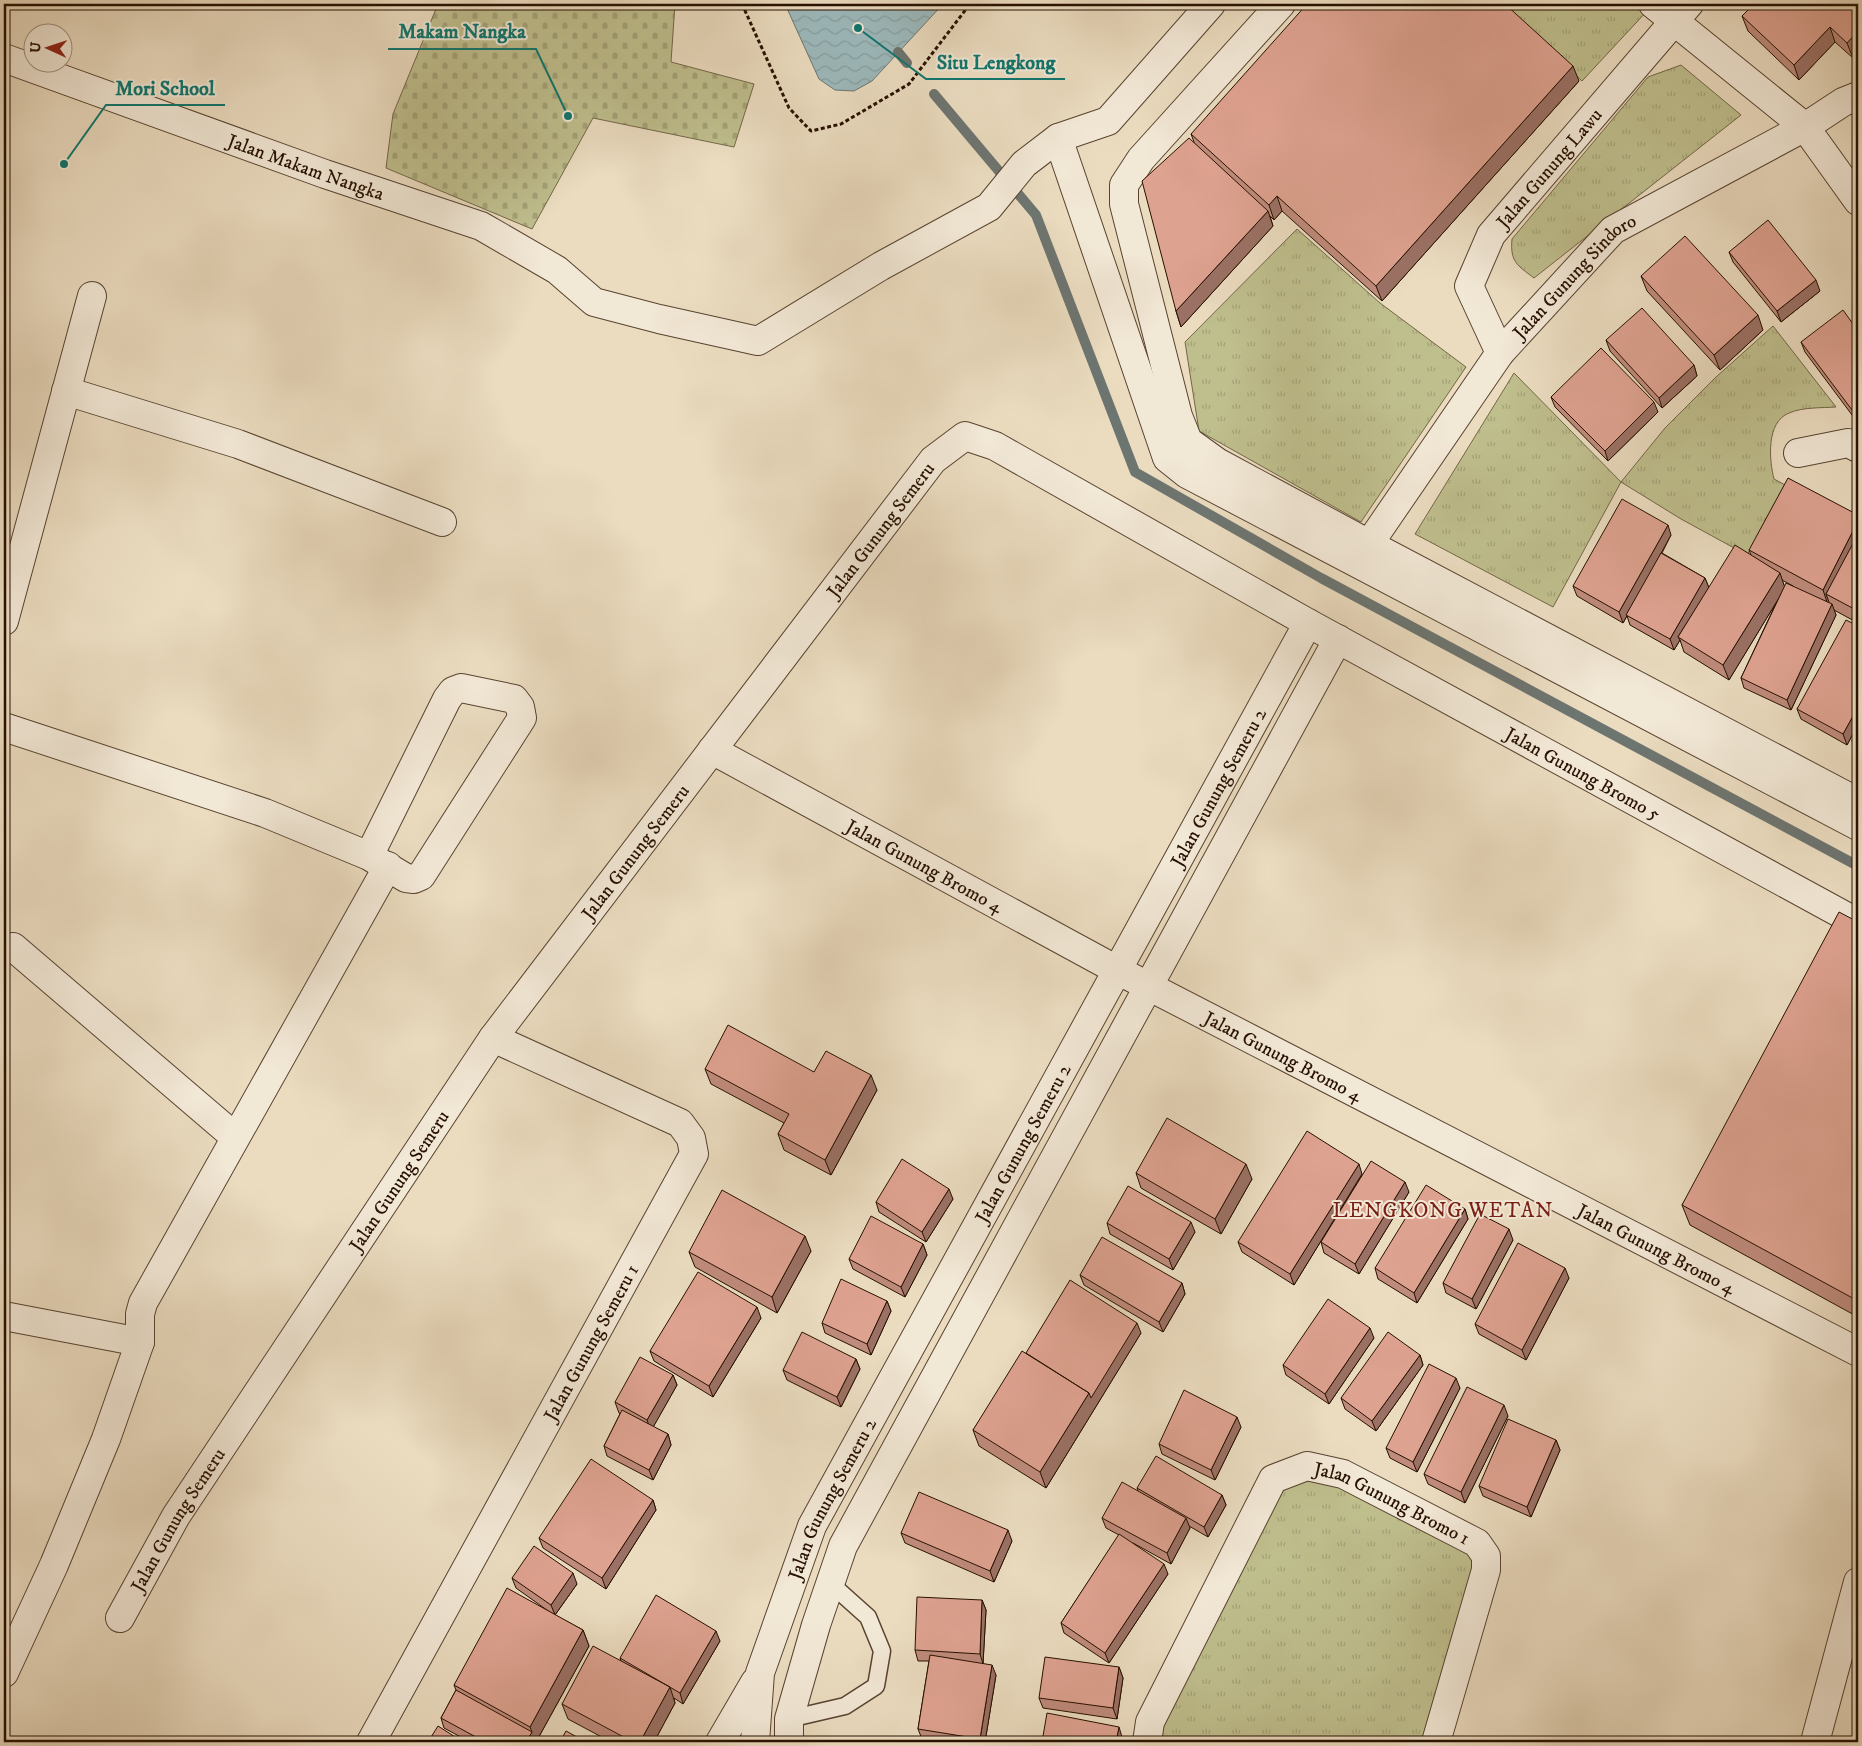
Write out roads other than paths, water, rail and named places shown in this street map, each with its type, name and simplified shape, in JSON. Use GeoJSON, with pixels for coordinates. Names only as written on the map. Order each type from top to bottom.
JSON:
{"type":"FeatureCollection","features":[{"type":"Feature","properties":{"kind":"street"},"geometry":{"type":"LineString","coordinates":[[1211,4],[1108,121],[1058,138],[1167,458],[1187,474],[1858,826]]}},
{"type":"Feature","properties":{"kind":"street"},"geometry":{"type":"LineString","coordinates":[[1281,4],[1141,159],[1124,185],[1124,204],[1178,416],[1188,441],[1217,462],[1369,544],[1858,802]]}},
{"type":"Feature","properties":{"kind":"street"},"geometry":{"type":"LineString","coordinates":[[1672,10],[1805,127],[1858,201]]}},
{"type":"Feature","properties":{"kind":"street","name":"Jalan Gunung Lawu"},"geometry":{"type":"LineString","coordinates":[[1500,353],[1470,286],[1491,235],[1672,10]]}},
{"type":"Feature","properties":{"kind":"street","name":"Jalan Makam Nangka"},"geometry":{"type":"LineString","coordinates":[[4,58],[325,174],[480,226],[557,270],[594,302],[659,319],[758,341],[881,266],[989,207],[1024,164],[1058,138]]}},
{"type":"Feature","properties":{"kind":"street","name":"Jalan Gunung Sindoro"},"geometry":{"type":"LineString","coordinates":[[1369,544],[1500,353],[1614,230],[1805,127],[1843,102],[1858,96]]}},
{"type":"Feature","properties":{"kind":"street"},"geometry":{"type":"LineString","coordinates":[[4,620],[92,296]]}},
{"type":"Feature","properties":{"kind":"street"},"geometry":{"type":"LineString","coordinates":[[66,390],[238,444],[442,522]]}},
{"type":"Feature","properties":{"kind":"street","name":"Jalan Gunung Semeru"},"geometry":{"type":"LineString","coordinates":[[120,1618],[176,1516],[493,1038],[933,460],[965,436],[995,446],[1308,623]]}},
{"type":"Feature","properties":{"kind":"street"},"geometry":{"type":"LineString","coordinates":[[1798,453],[1848,443],[1858,448]]}},
{"type":"Feature","properties":{"kind":"street","name":"Jalan Gunung Bromo 5"},"geometry":{"type":"LineString","coordinates":[[1308,623],[1858,923]]}},
{"type":"Feature","properties":{"kind":"street","name":"Jalan Gunung Semeru 2"},"geometry":{"type":"LineString","coordinates":[[720,1742],[760,1673],[812,1526],[1308,623]]}},
{"type":"Feature","properties":{"kind":"street","name":"Jalan Gunung Semeru 2"},"geometry":{"type":"LineString","coordinates":[[789,1730],[816,1625],[843,1546],[1338,639]]}},
{"type":"Feature","properties":{"kind":"street"},"geometry":{"type":"LineString","coordinates":[[4,727],[265,813],[378,861],[406,878],[414,879],[421,876],[522,718],[520,707],[514,699],[461,688],[453,691],[447,699],[378,861],[235,1137],[143,1303],[140,1314],[140,1342],[106,1439],[54,1565],[4,1673]]}},
{"type":"Feature","properties":{"kind":"street","name":"Jalan Gunung Bromo 4"},"geometry":{"type":"LineString","coordinates":[[712,750],[1117,970],[1858,1352]]}},
{"type":"Feature","properties":{"kind":"street"},"geometry":{"type":"LineString","coordinates":[[13,947],[235,1137]]}},
{"type":"Feature","properties":{"kind":"street","name":"Jalan Gunung Semeru 1"},"geometry":{"type":"LineString","coordinates":[[371,1742],[694,1154],[691,1138],[680,1123],[493,1038]]}},
{"type":"Feature","properties":{"kind":"street"},"geometry":{"type":"LineString","coordinates":[[4,1316],[140,1342]]}},
{"type":"Feature","properties":{"kind":"street","name":"Jalan Gunung Bromo 1"},"geometry":{"type":"LineString","coordinates":[[1148,1742],[1150,1722],[1274,1478],[1307,1466],[1343,1474],[1477,1543],[1486,1556],[1486,1570],[1436,1742]]}},
{"type":"Feature","properties":{"kind":"street"},"geometry":{"type":"LineString","coordinates":[[1815,1742],[1858,1582]]}},
{"type":"Feature","properties":{"kind":"street","name":"Jalan Gunung Semeru 2"},"geometry":{"type":"LineString","coordinates":[[755,1742],[760,1673],[816,1625]]}},
{"type":"Feature","properties":{"kind":"lane"},"geometry":{"type":"LineString","coordinates":[[789,1730],[845,1706],[876,1686],[882,1651],[868,1616],[830,1583]]}},
{"type":"Feature","properties":{"kind":"water"},"geometry":{"type":"Polygon","coordinates":[[[785,4],[943,4],[872,81],[854,91],[835,90],[819,79],[785,4]]]}},
{"type":"Feature","properties":{"kind":"waterway"},"geometry":{"type":"LineString","coordinates":[[898,52],[907,63]]}},
{"type":"Feature","properties":{"kind":"waterway"},"geometry":{"type":"LineString","coordinates":[[934,94],[1036,215],[1135,472],[1321,578],[1858,866]]}},
{"type":"Feature","properties":{"kind":"place","name":"Situ Lengkong"},"geometry":{"type":"Point","coordinates":[858,28]}},
{"type":"Feature","properties":{"kind":"place","name":"Makam Nangka"},"geometry":{"type":"Point","coordinates":[568,116]}},
{"type":"Feature","properties":{"kind":"place","name":"Mori School"},"geometry":{"type":"Point","coordinates":[64,164]}},
{"type":"Feature","properties":{"kind":"district","name":"LENGKONG WETAN"},"geometry":{"type":"Point","coordinates":[1443,1210]}}]}
